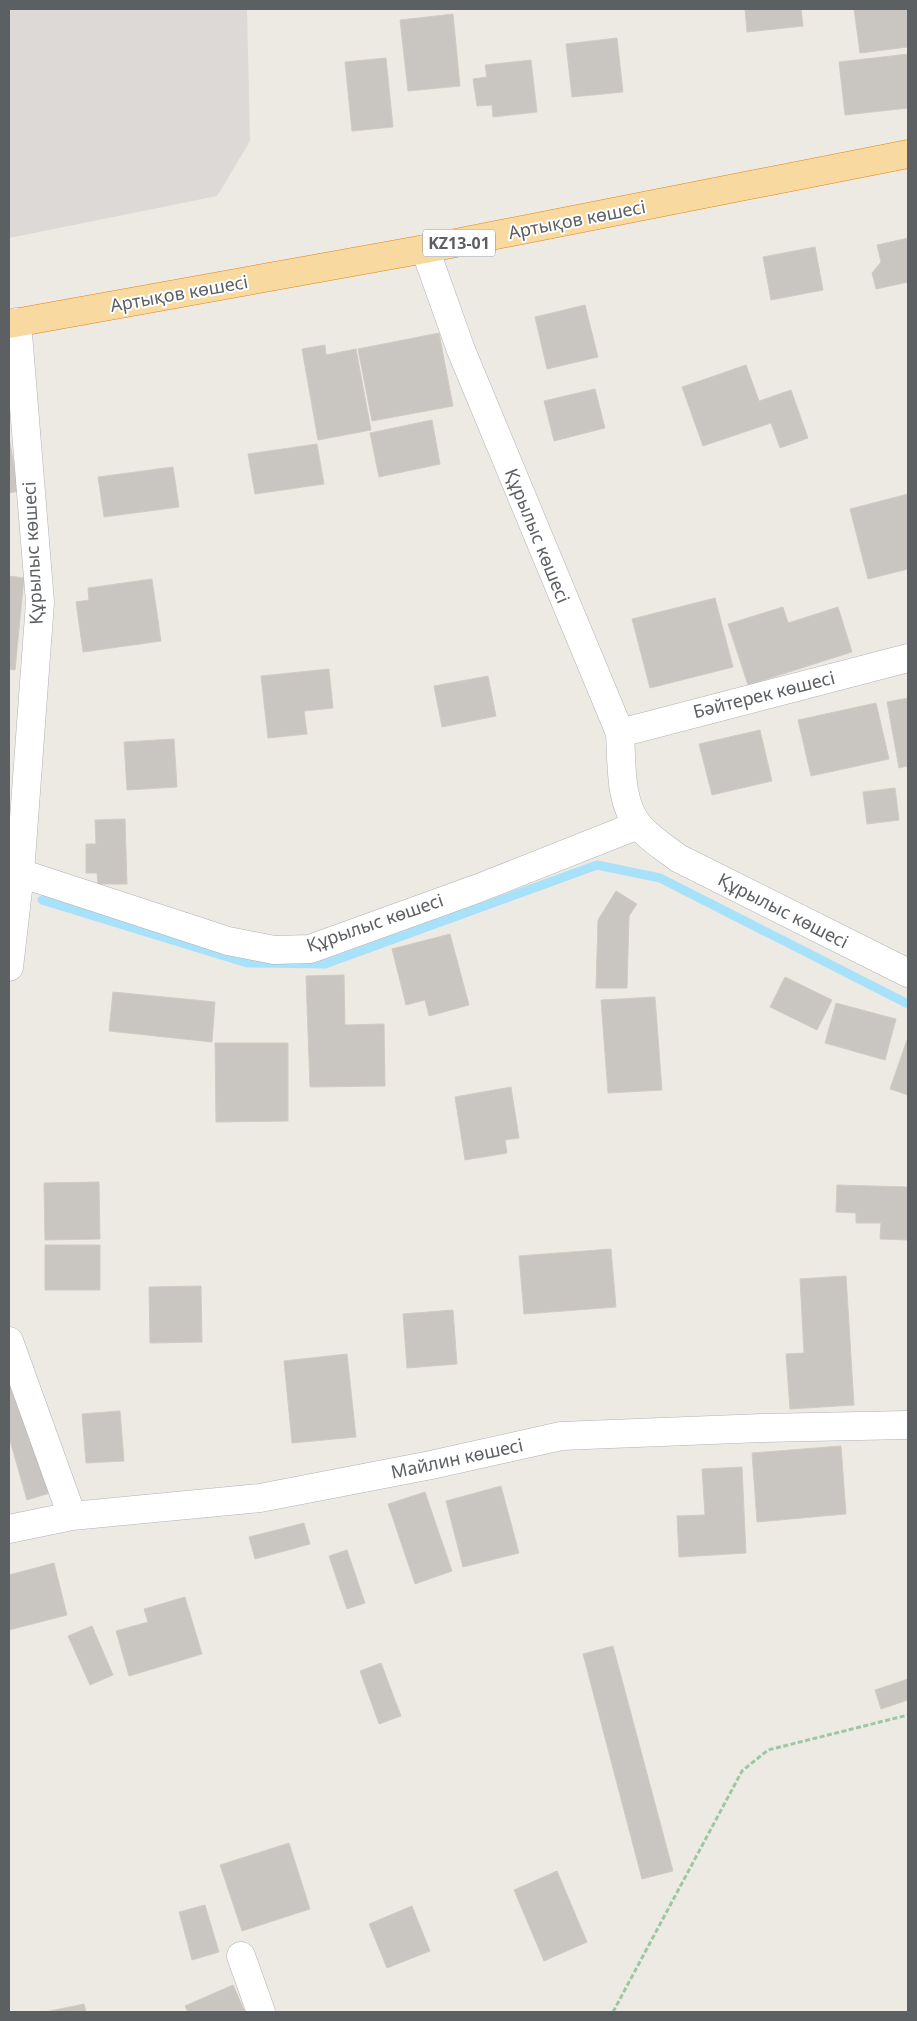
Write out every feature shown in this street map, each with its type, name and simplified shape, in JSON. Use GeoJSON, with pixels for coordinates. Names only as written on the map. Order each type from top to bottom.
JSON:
{"type":"FeatureCollection","features":[{"type":"Feature","properties":{"kind":"highway","name":"Артықов көшесі"},"geometry":{"type":"LineString","coordinates":[[13,323],[425,250],[908,154]]}},
{"type":"Feature","properties":{"kind":"street","name":"Құрылыс көшесі"},"geometry":{"type":"LineString","coordinates":[[425,250],[464,359],[620,733],[626,800],[638,825],[655,841],[678,858],[908,973]]}},
{"type":"Feature","properties":{"kind":"street","name":"Құрылыс көшесі"},"geometry":{"type":"LineString","coordinates":[[9,967],[20,874],[40,602],[13,323]]}},
{"type":"Feature","properties":{"kind":"street","name":"Бәйтерек көшесі"},"geometry":{"type":"LineString","coordinates":[[620,733],[908,658]]}},
{"type":"Feature","properties":{"kind":"street","name":"Құрылыс көшесі"},"geometry":{"type":"LineString","coordinates":[[20,874],[228,941],[274,950],[310,949],[479,888],[638,825]]}},
{"type":"Feature","properties":{"kind":"street"},"geometry":{"type":"LineString","coordinates":[[9,1341],[72,1516]]}},
{"type":"Feature","properties":{"kind":"street","name":"Майлин көшесі"},"geometry":{"type":"LineString","coordinates":[[9,1529],[72,1516],[260,1498],[431,1465],[561,1436],[762,1428],[908,1425]]}},
{"type":"Feature","properties":{"kind":"street"},"geometry":{"type":"LineString","coordinates":[[241,1956],[261,2012]]}},
{"type":"Feature","properties":{"kind":"path"},"geometry":{"type":"LineString","coordinates":[[613,2012],[742,1771],[768,1750],[908,1715]]}},
{"type":"Feature","properties":{"kind":"shaded area"},"geometry":{"type":"Polygon","coordinates":[[[9,9],[247,9],[250,141],[217,196],[9,238],[9,9]]]}},
{"type":"Feature","properties":{"kind":"building"},"geometry":{"type":"Polygon","coordinates":[[[745,9],[801,9],[803,26],[747,32],[745,9]]]}},
{"type":"Feature","properties":{"kind":"building"},"geometry":{"type":"Polygon","coordinates":[[[854,9],[908,9],[908,47],[860,53],[854,9]]]}},
{"type":"Feature","properties":{"kind":"building"},"geometry":{"type":"Polygon","coordinates":[[[453,14],[460,86],[408,91],[400,20],[453,14]]]}},
{"type":"Feature","properties":{"kind":"building"},"geometry":{"type":"Polygon","coordinates":[[[617,38],[623,92],[572,97],[566,44],[617,38]]]}},
{"type":"Feature","properties":{"kind":"building"},"geometry":{"type":"Polygon","coordinates":[[[908,54],[908,108],[845,115],[839,62],[908,54]]]}},
{"type":"Feature","properties":{"kind":"building"},"geometry":{"type":"Polygon","coordinates":[[[386,58],[393,127],[352,131],[345,62],[386,58]]]}},
{"type":"Feature","properties":{"kind":"building"},"geometry":{"type":"Polygon","coordinates":[[[531,60],[537,112],[493,117],[492,105],[477,106],[473,79],[487,77],[485,65],[531,60]]]}},
{"type":"Feature","properties":{"kind":"building"},"geometry":{"type":"Polygon","coordinates":[[[908,238],[908,282],[876,289],[872,273],[881,262],[877,245],[908,238]]]}},
{"type":"Feature","properties":{"kind":"building"},"geometry":{"type":"Polygon","coordinates":[[[815,247],[823,290],[771,300],[763,257],[815,247]]]}},
{"type":"Feature","properties":{"kind":"building"},"geometry":{"type":"Polygon","coordinates":[[[585,305],[598,357],[547,369],[535,317],[585,305]]]}},
{"type":"Feature","properties":{"kind":"building"},"geometry":{"type":"Polygon","coordinates":[[[439,333],[453,406],[372,421],[358,349],[439,333]]]}},
{"type":"Feature","properties":{"kind":"building"},"geometry":{"type":"Polygon","coordinates":[[[325,345],[326,355],[356,349],[371,430],[318,440],[302,349],[325,345]]]}},
{"type":"Feature","properties":{"kind":"building"},"geometry":{"type":"Polygon","coordinates":[[[746,365],[759,401],[791,390],[808,438],[780,448],[771,423],[703,446],[682,387],[746,365]]]}},
{"type":"Feature","properties":{"kind":"building"},"geometry":{"type":"Polygon","coordinates":[[[595,389],[605,428],[554,441],[544,401],[595,389]]]}},
{"type":"Feature","properties":{"kind":"building"},"geometry":{"type":"Polygon","coordinates":[[[432,420],[440,464],[379,477],[370,433],[432,420]]]}},
{"type":"Feature","properties":{"kind":"building"},"geometry":{"type":"Polygon","coordinates":[[[9,438],[19,491],[9,493],[9,438]]]}},
{"type":"Feature","properties":{"kind":"building"},"geometry":{"type":"Polygon","coordinates":[[[317,444],[324,484],[255,494],[248,454],[317,444]]]}},
{"type":"Feature","properties":{"kind":"building"},"geometry":{"type":"Polygon","coordinates":[[[173,467],[179,507],[104,517],[98,477],[173,467]]]}},
{"type":"Feature","properties":{"kind":"building"},"geometry":{"type":"Polygon","coordinates":[[[908,494],[908,569],[868,579],[850,509],[908,494]]]}},
{"type":"Feature","properties":{"kind":"building"},"geometry":{"type":"Polygon","coordinates":[[[9,576],[24,578],[15,670],[9,669],[9,576]]]}},
{"type":"Feature","properties":{"kind":"building"},"geometry":{"type":"Polygon","coordinates":[[[152,579],[161,641],[83,652],[76,602],[89,600],[88,588],[152,579]]]}},
{"type":"Feature","properties":{"kind":"building"},"geometry":{"type":"Polygon","coordinates":[[[715,598],[733,667],[650,688],[632,619],[715,598]]]}},
{"type":"Feature","properties":{"kind":"building"},"geometry":{"type":"Polygon","coordinates":[[[783,607],[788,623],[838,607],[852,652],[748,685],[728,624],[783,607]]]}},
{"type":"Feature","properties":{"kind":"building"},"geometry":{"type":"Polygon","coordinates":[[[329,669],[333,708],[304,711],[307,734],[268,738],[261,676],[329,669]]]}},
{"type":"Feature","properties":{"kind":"building"},"geometry":{"type":"Polygon","coordinates":[[[488,676],[496,716],[442,727],[434,686],[488,676]]]}},
{"type":"Feature","properties":{"kind":"building"},"geometry":{"type":"Polygon","coordinates":[[[908,698],[908,772],[907,766],[899,768],[887,702],[908,698]]]}},
{"type":"Feature","properties":{"kind":"building"},"geometry":{"type":"Polygon","coordinates":[[[876,703],[889,759],[811,776],[798,720],[876,703]]]}},
{"type":"Feature","properties":{"kind":"building"},"geometry":{"type":"Polygon","coordinates":[[[760,730],[772,781],[712,795],[699,744],[760,730]]]}},
{"type":"Feature","properties":{"kind":"building"},"geometry":{"type":"Polygon","coordinates":[[[174,739],[177,787],[127,790],[124,742],[174,739]]]}},
{"type":"Feature","properties":{"kind":"building"},"geometry":{"type":"Polygon","coordinates":[[[895,788],[899,820],[867,824],[863,792],[895,788]]]}},
{"type":"Feature","properties":{"kind":"building"},"geometry":{"type":"Polygon","coordinates":[[[125,819],[127,884],[98,884],[97,873],[86,873],[86,844],[96,844],[95,820],[125,819]]]}},
{"type":"Feature","properties":{"kind":"building"},"geometry":{"type":"Polygon","coordinates":[[[616,891],[637,904],[629,916],[627,988],[596,988],[598,920],[616,891]]]}},
{"type":"Feature","properties":{"kind":"building"},"geometry":{"type":"Polygon","coordinates":[[[450,934],[469,1005],[429,1016],[425,1000],[406,1005],[392,949],[450,934]]]}},
{"type":"Feature","properties":{"kind":"building"},"geometry":{"type":"Polygon","coordinates":[[[344,975],[345,1025],[384,1024],[385,1086],[310,1087],[306,976],[344,975]]]}},
{"type":"Feature","properties":{"kind":"building"},"geometry":{"type":"Polygon","coordinates":[[[785,977],[832,1000],[817,1030],[770,1007],[785,977]]]}},
{"type":"Feature","properties":{"kind":"building"},"geometry":{"type":"Polygon","coordinates":[[[113,992],[215,1002],[212,1042],[109,1031],[113,992]]]}},
{"type":"Feature","properties":{"kind":"building"},"geometry":{"type":"Polygon","coordinates":[[[655,997],[662,1090],[608,1093],[601,1000],[655,997]]]}},
{"type":"Feature","properties":{"kind":"building"},"geometry":{"type":"Polygon","coordinates":[[[836,1003],[896,1019],[885,1060],[825,1043],[836,1003]]]}},
{"type":"Feature","properties":{"kind":"building"},"geometry":{"type":"Polygon","coordinates":[[[908,1037],[908,1095],[890,1089],[908,1037]]]}},
{"type":"Feature","properties":{"kind":"building"},"geometry":{"type":"Polygon","coordinates":[[[215,1043],[288,1043],[288,1121],[216,1122],[215,1043]]]}},
{"type":"Feature","properties":{"kind":"building"},"geometry":{"type":"Polygon","coordinates":[[[511,1087],[519,1138],[505,1140],[507,1153],[465,1160],[455,1097],[511,1087]]]}},
{"type":"Feature","properties":{"kind":"building"},"geometry":{"type":"Polygon","coordinates":[[[99,1182],[100,1239],[45,1240],[44,1183],[99,1182]]]}},
{"type":"Feature","properties":{"kind":"building"},"geometry":{"type":"Polygon","coordinates":[[[837,1185],[908,1187],[908,1240],[880,1239],[881,1223],[856,1223],[856,1213],[836,1212],[837,1185]]]}},
{"type":"Feature","properties":{"kind":"building"},"geometry":{"type":"Polygon","coordinates":[[[45,1245],[100,1245],[100,1290],[45,1290],[45,1245]]]}},
{"type":"Feature","properties":{"kind":"building"},"geometry":{"type":"Polygon","coordinates":[[[611,1249],[616,1307],[524,1314],[519,1256],[611,1249]]]}},
{"type":"Feature","properties":{"kind":"building"},"geometry":{"type":"Polygon","coordinates":[[[846,1276],[854,1405],[790,1409],[786,1354],[804,1353],[800,1279],[846,1276]]]}},
{"type":"Feature","properties":{"kind":"building"},"geometry":{"type":"Polygon","coordinates":[[[201,1286],[202,1342],[150,1343],[149,1287],[201,1286]]]}},
{"type":"Feature","properties":{"kind":"building"},"geometry":{"type":"Polygon","coordinates":[[[453,1310],[457,1364],[407,1368],[403,1314],[453,1310]]]}},
{"type":"Feature","properties":{"kind":"building"},"geometry":{"type":"Polygon","coordinates":[[[347,1354],[356,1437],[292,1443],[284,1361],[347,1354]]]}},
{"type":"Feature","properties":{"kind":"building"},"geometry":{"type":"Polygon","coordinates":[[[21,1383],[53,1492],[27,1500],[9,1437],[9,1386],[21,1383]]]}},
{"type":"Feature","properties":{"kind":"building"},"geometry":{"type":"Polygon","coordinates":[[[120,1411],[124,1461],[86,1463],[82,1414],[120,1411]]]}},
{"type":"Feature","properties":{"kind":"building"},"geometry":{"type":"Polygon","coordinates":[[[841,1446],[846,1514],[757,1522],[752,1453],[841,1446]]]}},
{"type":"Feature","properties":{"kind":"building"},"geometry":{"type":"Polygon","coordinates":[[[742,1467],[746,1553],[679,1557],[677,1516],[705,1515],[702,1469],[742,1467]]]}},
{"type":"Feature","properties":{"kind":"building"},"geometry":{"type":"Polygon","coordinates":[[[501,1486],[519,1553],[463,1567],[446,1501],[501,1486]]]}},
{"type":"Feature","properties":{"kind":"building"},"geometry":{"type":"Polygon","coordinates":[[[425,1492],[452,1571],[415,1584],[388,1504],[425,1492]]]}},
{"type":"Feature","properties":{"kind":"building"},"geometry":{"type":"Polygon","coordinates":[[[304,1523],[310,1544],[255,1559],[249,1537],[304,1523]]]}},
{"type":"Feature","properties":{"kind":"building"},"geometry":{"type":"Polygon","coordinates":[[[347,1550],[365,1603],[347,1609],[329,1556],[347,1550]]]}},
{"type":"Feature","properties":{"kind":"building"},"geometry":{"type":"Polygon","coordinates":[[[54,1563],[67,1615],[9,1630],[9,1575],[54,1563]]]}},
{"type":"Feature","properties":{"kind":"building"},"geometry":{"type":"Polygon","coordinates":[[[185,1597],[202,1654],[129,1676],[116,1631],[148,1622],[144,1609],[185,1597]]]}},
{"type":"Feature","properties":{"kind":"building"},"geometry":{"type":"Polygon","coordinates":[[[92,1626],[113,1675],[90,1685],[68,1636],[92,1626]]]}},
{"type":"Feature","properties":{"kind":"building"},"geometry":{"type":"Polygon","coordinates":[[[613,1646],[673,1871],[642,1879],[583,1654],[613,1646]]]}},
{"type":"Feature","properties":{"kind":"building"},"geometry":{"type":"Polygon","coordinates":[[[381,1663],[401,1716],[379,1724],[360,1671],[381,1663]]]}},
{"type":"Feature","properties":{"kind":"building"},"geometry":{"type":"Polygon","coordinates":[[[908,1679],[908,1700],[881,1709],[875,1690],[908,1679]]]}},
{"type":"Feature","properties":{"kind":"building"},"geometry":{"type":"Polygon","coordinates":[[[289,1843],[310,1909],[242,1931],[220,1865],[289,1843]]]}},
{"type":"Feature","properties":{"kind":"building"},"geometry":{"type":"Polygon","coordinates":[[[557,1871],[587,1942],[544,1961],[514,1890],[557,1871]]]}},
{"type":"Feature","properties":{"kind":"building"},"geometry":{"type":"Polygon","coordinates":[[[205,1905],[219,1952],[192,1960],[179,1912],[205,1905]]]}},
{"type":"Feature","properties":{"kind":"building"},"geometry":{"type":"Polygon","coordinates":[[[412,1906],[430,1951],[387,1968],[369,1924],[412,1906]]]}},
{"type":"Feature","properties":{"kind":"building"},"geometry":{"type":"Polygon","coordinates":[[[233,1985],[245,2012],[188,2012],[185,2006],[233,1985]]]}},
{"type":"Feature","properties":{"kind":"building"},"geometry":{"type":"Polygon","coordinates":[[[84,2004],[86,2012],[45,2012],[84,2004]]]}},
{"type":"Feature","properties":{"kind":"waterway"},"geometry":{"type":"LineString","coordinates":[[42,900],[247,963],[325,964],[597,865],[660,878],[908,1004]]}}]}
